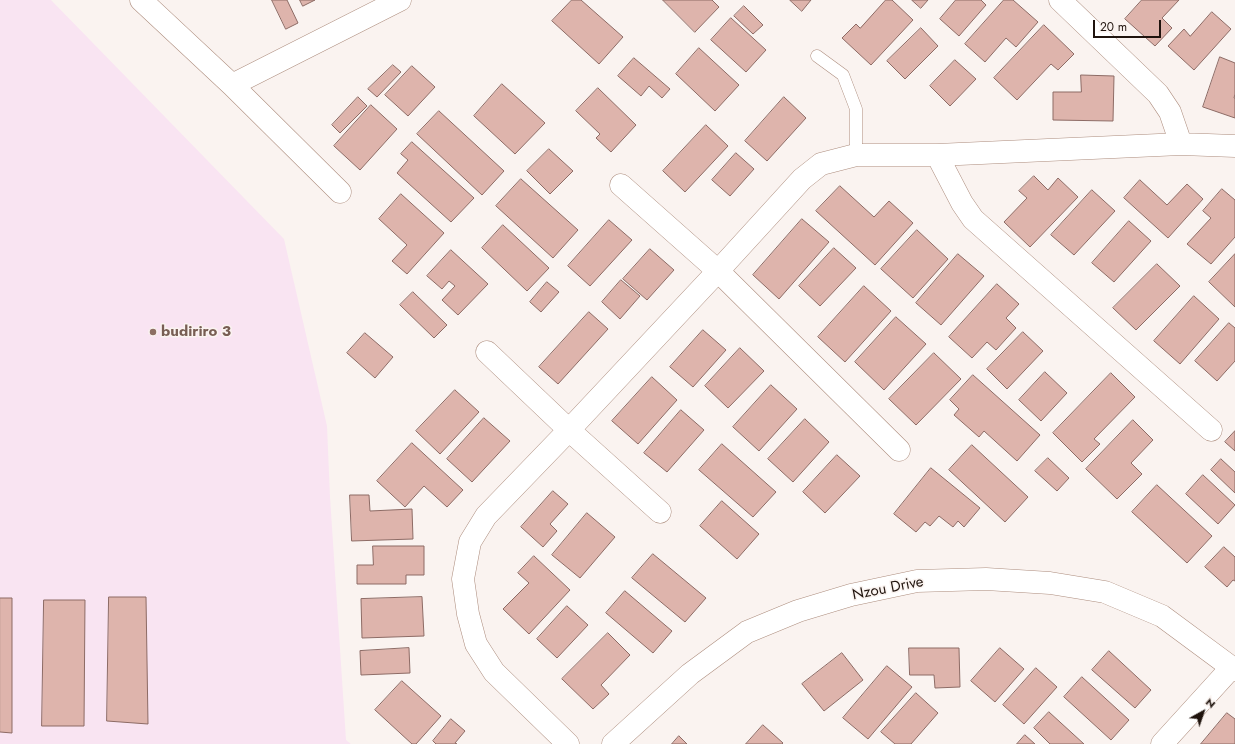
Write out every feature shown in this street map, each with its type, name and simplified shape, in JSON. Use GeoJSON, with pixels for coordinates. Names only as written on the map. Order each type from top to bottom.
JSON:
{"type":"FeatureCollection","features":[{"type":"Feature","properties":{"kind":"street"},"geometry":{"type":"LineString","coordinates":[[141,0],[232,85],[340,192]]}},
{"type":"Feature","properties":{"kind":"street"},"geometry":{"type":"LineString","coordinates":[[232,85],[400,0]]}},
{"type":"Feature","properties":{"kind":"street"},"geometry":{"type":"LineString","coordinates":[[1060,0],[1158,94],[1170,112],[1181,144]]}},
{"type":"Feature","properties":{"kind":"street"},"geometry":{"type":"LineString","coordinates":[[568,744],[494,672],[476,644],[468,614],[464,579],[470,542],[486,516],[569,430],[802,179],[821,164],[856,155],[937,155],[1181,144],[1235,146]]}},
{"type":"Feature","properties":{"kind":"street"},"geometry":{"type":"LineString","coordinates":[[937,155],[962,203],[973,218],[1212,430]]}},
{"type":"Feature","properties":{"kind":"street"},"geometry":{"type":"LineString","coordinates":[[621,186],[718,271],[899,450]]}},
{"type":"Feature","properties":{"kind":"street"},"geometry":{"type":"LineString","coordinates":[[486,352],[569,430],[660,512]]}},
{"type":"Feature","properties":{"kind":"street","name":"Nzou Drive"},"geometry":{"type":"LineString","coordinates":[[613,744],[690,674],[747,632],[798,611],[851,595],[917,581],[986,579],[1050,582],[1105,592],[1162,616],[1234,668]]}},
{"type":"Feature","properties":{"kind":"street"},"geometry":{"type":"LineString","coordinates":[[1162,744],[1234,668]]}},
{"type":"Feature","properties":{"kind":"lane"},"geometry":{"type":"LineString","coordinates":[[817,56],[843,76],[856,109],[856,155]]}},
{"type":"Feature","properties":{"kind":"shaded area","name":"budiriro 3"},"geometry":{"type":"Polygon","coordinates":[[[0,0],[51,0],[284,239],[327,426],[330,497],[346,740],[351,744],[0,744],[0,0]]]}},
{"type":"Feature","properties":{"kind":"building"},"geometry":{"type":"Polygon","coordinates":[[[272,0],[287,0],[298,23],[286,29],[272,0]]]}},
{"type":"Feature","properties":{"kind":"building"},"geometry":{"type":"Polygon","coordinates":[[[300,0],[315,0],[303,6],[300,0]]]}},
{"type":"Feature","properties":{"kind":"building"},"geometry":{"type":"Polygon","coordinates":[[[572,0],[581,0],[623,37],[599,64],[552,21],[572,0]]]}},
{"type":"Feature","properties":{"kind":"building"},"geometry":{"type":"Polygon","coordinates":[[[663,0],[712,0],[719,7],[695,32],[663,0]]]}},
{"type":"Feature","properties":{"kind":"building"},"geometry":{"type":"Polygon","coordinates":[[[790,0],[811,0],[802,11],[790,0]]]}},
{"type":"Feature","properties":{"kind":"building"},"geometry":{"type":"Polygon","coordinates":[[[886,0],[892,0],[913,20],[871,65],[842,38],[856,24],[860,28],[886,0]]]}},
{"type":"Feature","properties":{"kind":"building"},"geometry":{"type":"Polygon","coordinates":[[[912,0],[928,0],[921,8],[912,0]]]}},
{"type":"Feature","properties":{"kind":"building"},"geometry":{"type":"Polygon","coordinates":[[[956,0],[981,0],[986,5],[959,36],[940,19],[956,0]]]}},
{"type":"Feature","properties":{"kind":"building"},"geometry":{"type":"Polygon","coordinates":[[[1004,0],[1013,0],[1038,22],[1016,47],[1006,38],[985,62],[965,44],[1004,0]]]}},
{"type":"Feature","properties":{"kind":"building"},"geometry":{"type":"Polygon","coordinates":[[[1142,0],[1179,0],[1162,18],[1172,28],[1155,46],[1125,19],[1142,0]]]}},
{"type":"Feature","properties":{"kind":"building"},"geometry":{"type":"Polygon","coordinates":[[[744,6],[763,25],[753,34],[734,16],[744,6]]]}},
{"type":"Feature","properties":{"kind":"building"},"geometry":{"type":"Polygon","coordinates":[[[1212,12],[1231,29],[1194,70],[1168,46],[1184,29],[1190,36],[1212,12]]]}},
{"type":"Feature","properties":{"kind":"building"},"geometry":{"type":"Polygon","coordinates":[[[731,18],[766,50],[746,72],[711,40],[731,18]]]}},
{"type":"Feature","properties":{"kind":"building"},"geometry":{"type":"Polygon","coordinates":[[[1044,25],[1074,54],[1058,70],[1051,64],[1017,100],[994,78],[1044,25]]]}},
{"type":"Feature","properties":{"kind":"building"},"geometry":{"type":"Polygon","coordinates":[[[921,28],[938,46],[905,79],[887,61],[921,28]]]}},
{"type":"Feature","properties":{"kind":"building"},"geometry":{"type":"Polygon","coordinates":[[[699,48],[739,85],[715,111],[676,74],[699,48]]]}},
{"type":"Feature","properties":{"kind":"building"},"geometry":{"type":"Polygon","coordinates":[[[1220,57],[1235,63],[1235,118],[1203,107],[1220,57]]]}},
{"type":"Feature","properties":{"kind":"building"},"geometry":{"type":"Polygon","coordinates":[[[634,58],[670,89],[662,98],[649,86],[641,96],[618,76],[634,58]]]}},
{"type":"Feature","properties":{"kind":"building"},"geometry":{"type":"Polygon","coordinates":[[[955,60],[976,79],[950,106],[930,86],[955,60]]]}},
{"type":"Feature","properties":{"kind":"building"},"geometry":{"type":"Polygon","coordinates":[[[393,65],[401,72],[377,97],[368,89],[393,65]]]}},
{"type":"Feature","properties":{"kind":"building"},"geometry":{"type":"Polygon","coordinates":[[[412,66],[435,87],[408,116],[385,95],[412,66]]]}},
{"type":"Feature","properties":{"kind":"building"},"geometry":{"type":"Polygon","coordinates":[[[1081,75],[1114,76],[1113,121],[1053,120],[1053,92],[1081,92],[1081,75]]]}},
{"type":"Feature","properties":{"kind":"building"},"geometry":{"type":"Polygon","coordinates":[[[502,84],[545,123],[515,154],[474,116],[502,84]]]}},
{"type":"Feature","properties":{"kind":"building"},"geometry":{"type":"Polygon","coordinates":[[[598,88],[636,125],[611,152],[596,138],[600,134],[576,111],[598,88]]]}},
{"type":"Feature","properties":{"kind":"building"},"geometry":{"type":"Polygon","coordinates":[[[358,97],[367,106],[340,133],[332,125],[358,97]]]}},
{"type":"Feature","properties":{"kind":"building"},"geometry":{"type":"Polygon","coordinates":[[[784,97],[806,118],[767,161],[745,141],[784,97]]]}},
{"type":"Feature","properties":{"kind":"building"},"geometry":{"type":"Polygon","coordinates":[[[371,105],[397,129],[360,170],[334,146],[371,105]]]}},
{"type":"Feature","properties":{"kind":"building"},"geometry":{"type":"Polygon","coordinates":[[[439,111],[504,171],[482,195],[417,134],[439,111]]]}},
{"type":"Feature","properties":{"kind":"building"},"geometry":{"type":"Polygon","coordinates":[[[706,125],[728,146],[685,192],[663,171],[706,125]]]}},
{"type":"Feature","properties":{"kind":"building"},"geometry":{"type":"Polygon","coordinates":[[[412,142],[474,198],[451,222],[397,173],[408,160],[401,154],[412,142]]]}},
{"type":"Feature","properties":{"kind":"building"},"geometry":{"type":"Polygon","coordinates":[[[549,149],[573,171],[550,194],[527,171],[549,149]]]}},
{"type":"Feature","properties":{"kind":"building"},"geometry":{"type":"Polygon","coordinates":[[[736,153],[754,169],[730,196],[712,180],[736,153]]]}},
{"type":"Feature","properties":{"kind":"building"},"geometry":{"type":"Polygon","coordinates":[[[1034,176],[1048,190],[1058,178],[1078,197],[1030,247],[1004,222],[1027,198],[1019,191],[1034,176]]]}},
{"type":"Feature","properties":{"kind":"building"},"geometry":{"type":"Polygon","coordinates":[[[521,179],[578,230],[553,258],[496,206],[521,179]]]}},
{"type":"Feature","properties":{"kind":"building"},"geometry":{"type":"Polygon","coordinates":[[[1140,180],[1167,205],[1187,184],[1203,199],[1168,238],[1124,198],[1140,180]]]}},
{"type":"Feature","properties":{"kind":"building"},"geometry":{"type":"Polygon","coordinates":[[[840,186],[874,217],[889,201],[913,223],[875,265],[816,211],[840,186]]]}},
{"type":"Feature","properties":{"kind":"building"},"geometry":{"type":"Polygon","coordinates":[[[1222,189],[1235,200],[1235,237],[1211,264],[1187,244],[1211,218],[1203,211],[1222,189]]]}},
{"type":"Feature","properties":{"kind":"building"},"geometry":{"type":"Polygon","coordinates":[[[1092,190],[1115,211],[1074,255],[1051,235],[1092,190]]]}},
{"type":"Feature","properties":{"kind":"building"},"geometry":{"type":"Polygon","coordinates":[[[401,194],[444,233],[407,274],[392,261],[407,245],[379,219],[401,194]]]}},
{"type":"Feature","properties":{"kind":"building"},"geometry":{"type":"Polygon","coordinates":[[[802,219],[829,242],[779,299],[753,275],[802,219]]]}},
{"type":"Feature","properties":{"kind":"building"},"geometry":{"type":"Polygon","coordinates":[[[609,220],[632,240],[590,286],[568,266],[609,220]]]}},
{"type":"Feature","properties":{"kind":"building"},"geometry":{"type":"Polygon","coordinates":[[[1129,221],[1151,241],[1114,282],[1092,263],[1129,221]]]}},
{"type":"Feature","properties":{"kind":"building"},"geometry":{"type":"Polygon","coordinates":[[[503,225],[549,268],[527,291],[482,248],[503,225]]]}},
{"type":"Feature","properties":{"kind":"building"},"geometry":{"type":"Polygon","coordinates":[[[917,230],[948,259],[913,298],[881,269],[917,230]]]}},
{"type":"Feature","properties":{"kind":"building"},"geometry":{"type":"Polygon","coordinates":[[[834,248],[856,268],[820,306],[799,286],[834,248]]]}},
{"type":"Feature","properties":{"kind":"building"},"geometry":{"type":"Polygon","coordinates":[[[650,249],[674,270],[647,300],[623,279],[650,249]]]}},
{"type":"Feature","properties":{"kind":"building"},"geometry":{"type":"Polygon","coordinates":[[[451,250],[488,284],[458,315],[442,300],[455,286],[449,281],[442,289],[427,276],[451,250]]]}},
{"type":"Feature","properties":{"kind":"building"},"geometry":{"type":"Polygon","coordinates":[[[958,254],[984,276],[941,325],[916,303],[958,254]]]}},
{"type":"Feature","properties":{"kind":"building"},"geometry":{"type":"Polygon","coordinates":[[[1235,254],[1235,307],[1209,282],[1235,254]]]}},
{"type":"Feature","properties":{"kind":"building"},"geometry":{"type":"Polygon","coordinates":[[[1157,264],[1180,286],[1136,330],[1113,308],[1157,264]]]}},
{"type":"Feature","properties":{"kind":"building"},"geometry":{"type":"Polygon","coordinates":[[[621,280],[640,296],[620,319],[602,302],[621,280]]]}},
{"type":"Feature","properties":{"kind":"building"},"geometry":{"type":"Polygon","coordinates":[[[547,282],[559,292],[541,312],[530,302],[547,282]]]}},
{"type":"Feature","properties":{"kind":"building"},"geometry":{"type":"Polygon","coordinates":[[[997,284],[1019,304],[1006,318],[1016,328],[996,350],[987,342],[972,358],[949,337],[997,284]]]}},
{"type":"Feature","properties":{"kind":"building"},"geometry":{"type":"Polygon","coordinates":[[[864,286],[891,311],[845,362],[818,337],[864,286]]]}},
{"type":"Feature","properties":{"kind":"building"},"geometry":{"type":"Polygon","coordinates":[[[413,292],[447,325],[434,338],[400,305],[413,292]]]}},
{"type":"Feature","properties":{"kind":"building"},"geometry":{"type":"Polygon","coordinates":[[[1194,296],[1219,319],[1180,364],[1154,341],[1194,296]]]}},
{"type":"Feature","properties":{"kind":"building"},"geometry":{"type":"Polygon","coordinates":[[[589,312],[608,329],[558,384],[539,367],[589,312]]]}},
{"type":"Feature","properties":{"kind":"building"},"geometry":{"type":"Polygon","coordinates":[[[896,317],[926,344],[884,390],[855,362],[896,317]]]}},
{"type":"Feature","properties":{"kind":"building"},"geometry":{"type":"Polygon","coordinates":[[[1229,323],[1235,328],[1235,361],[1217,381],[1195,361],[1229,323]]]}},
{"type":"Feature","properties":{"kind":"building"},"geometry":{"type":"Polygon","coordinates":[[[703,330],[726,350],[693,387],[670,367],[703,330]]]}},
{"type":"Feature","properties":{"kind":"building"},"geometry":{"type":"Polygon","coordinates":[[[1023,332],[1043,351],[1007,389],[987,369],[1023,332]]]}},
{"type":"Feature","properties":{"kind":"building"},"geometry":{"type":"Polygon","coordinates":[[[365,333],[393,357],[375,378],[347,353],[365,333]]]}},
{"type":"Feature","properties":{"kind":"building"},"geometry":{"type":"Polygon","coordinates":[[[740,348],[764,371],[728,408],[705,386],[740,348]]]}},
{"type":"Feature","properties":{"kind":"building"},"geometry":{"type":"Polygon","coordinates":[[[934,353],[961,379],[916,425],[889,399],[934,353]]]}},
{"type":"Feature","properties":{"kind":"building"},"geometry":{"type":"Polygon","coordinates":[[[1045,372],[1067,393],[1041,421],[1019,400],[1045,372]]]}},
{"type":"Feature","properties":{"kind":"building"},"geometry":{"type":"Polygon","coordinates":[[[1111,373],[1135,397],[1094,439],[1100,444],[1082,462],[1053,433],[1111,373]]]}},
{"type":"Feature","properties":{"kind":"building"},"geometry":{"type":"Polygon","coordinates":[[[973,375],[1040,435],[1017,461],[984,431],[979,437],[954,415],[959,409],[950,400],[973,375]]]}},
{"type":"Feature","properties":{"kind":"building"},"geometry":{"type":"Polygon","coordinates":[[[652,377],[677,400],[638,444],[612,421],[652,377]]]}},
{"type":"Feature","properties":{"kind":"building"},"geometry":{"type":"Polygon","coordinates":[[[771,385],[797,409],[759,451],[733,427],[771,385]]]}},
{"type":"Feature","properties":{"kind":"building"},"geometry":{"type":"Polygon","coordinates":[[[455,390],[479,412],[440,454],[416,431],[455,390]]]}},
{"type":"Feature","properties":{"kind":"building"},"geometry":{"type":"Polygon","coordinates":[[[681,410],[704,430],[667,472],[644,453],[681,410]]]}},
{"type":"Feature","properties":{"kind":"building"},"geometry":{"type":"Polygon","coordinates":[[[484,418],[510,441],[472,482],[447,459],[484,418]]]}},
{"type":"Feature","properties":{"kind":"building"},"geometry":{"type":"Polygon","coordinates":[[[805,419],[829,442],[793,482],[768,459],[805,419]]]}},
{"type":"Feature","properties":{"kind":"building"},"geometry":{"type":"Polygon","coordinates":[[[1133,420],[1153,440],[1131,463],[1142,474],[1117,499],[1086,469],[1133,420]]]}},
{"type":"Feature","properties":{"kind":"building"},"geometry":{"type":"Polygon","coordinates":[[[1235,431],[1235,451],[1225,442],[1235,431]]]}},
{"type":"Feature","properties":{"kind":"building"},"geometry":{"type":"Polygon","coordinates":[[[412,443],[463,490],[447,507],[424,486],[405,507],[377,481],[412,443]]]}},
{"type":"Feature","properties":{"kind":"building"},"geometry":{"type":"Polygon","coordinates":[[[722,444],[776,492],[753,517],[699,470],[722,444]]]}},
{"type":"Feature","properties":{"kind":"building"},"geometry":{"type":"Polygon","coordinates":[[[972,445],[1028,497],[1005,522],[949,470],[972,445]]]}},
{"type":"Feature","properties":{"kind":"building"},"geometry":{"type":"Polygon","coordinates":[[[837,455],[860,476],[825,513],[803,492],[837,455]]]}},
{"type":"Feature","properties":{"kind":"building"},"geometry":{"type":"Polygon","coordinates":[[[1048,458],[1069,478],[1057,491],[1035,471],[1048,458]]]}},
{"type":"Feature","properties":{"kind":"building"},"geometry":{"type":"Polygon","coordinates":[[[1221,459],[1235,472],[1235,493],[1211,470],[1221,459]]]}},
{"type":"Feature","properties":{"kind":"building"},"geometry":{"type":"Polygon","coordinates":[[[931,468],[980,508],[964,527],[958,521],[953,527],[939,516],[930,526],[925,522],[916,532],[894,514],[931,468]]]}},
{"type":"Feature","properties":{"kind":"building"},"geometry":{"type":"Polygon","coordinates":[[[1203,475],[1235,505],[1218,524],[1186,494],[1203,475]]]}},
{"type":"Feature","properties":{"kind":"building"},"geometry":{"type":"Polygon","coordinates":[[[1157,485],[1212,536],[1187,563],[1132,512],[1157,485]]]}},
{"type":"Feature","properties":{"kind":"building"},"geometry":{"type":"Polygon","coordinates":[[[553,491],[568,504],[550,524],[557,531],[543,547],[521,527],[553,491]]]}},
{"type":"Feature","properties":{"kind":"building"},"geometry":{"type":"Polygon","coordinates":[[[350,495],[369,495],[370,511],[412,509],[413,539],[352,541],[350,495]]]}},
{"type":"Feature","properties":{"kind":"building"},"geometry":{"type":"Polygon","coordinates":[[[722,501],[759,534],[737,559],[700,526],[722,501]]]}},
{"type":"Feature","properties":{"kind":"building"},"geometry":{"type":"Polygon","coordinates":[[[587,513],[615,537],[580,578],[552,555],[587,513]]]}},
{"type":"Feature","properties":{"kind":"building"},"geometry":{"type":"Polygon","coordinates":[[[373,546],[424,546],[424,575],[406,575],[406,584],[357,584],[357,565],[373,565],[373,546]]]}},
{"type":"Feature","properties":{"kind":"building"},"geometry":{"type":"Polygon","coordinates":[[[1224,547],[1235,557],[1235,581],[1233,580],[1227,587],[1205,567],[1224,547]]]}},
{"type":"Feature","properties":{"kind":"building"},"geometry":{"type":"Polygon","coordinates":[[[653,554],[706,598],[685,622],[632,578],[653,554]]]}},
{"type":"Feature","properties":{"kind":"building"},"geometry":{"type":"Polygon","coordinates":[[[534,556],[570,590],[529,634],[503,609],[529,583],[518,573],[534,556]]]}},
{"type":"Feature","properties":{"kind":"building"},"geometry":{"type":"Polygon","coordinates":[[[625,591],[672,631],[653,653],[606,613],[625,591]]]}},
{"type":"Feature","properties":{"kind":"building"},"geometry":{"type":"Polygon","coordinates":[[[109,597],[146,597],[148,724],[107,721],[109,597]]]}},
{"type":"Feature","properties":{"kind":"building"},"geometry":{"type":"Polygon","coordinates":[[[422,597],[424,636],[362,638],[361,599],[422,597]]]}},
{"type":"Feature","properties":{"kind":"building"},"geometry":{"type":"Polygon","coordinates":[[[0,598],[12,598],[12,733],[0,732],[0,598]]]}},
{"type":"Feature","properties":{"kind":"building"},"geometry":{"type":"Polygon","coordinates":[[[44,600],[85,600],[84,726],[42,726],[44,600]]]}},
{"type":"Feature","properties":{"kind":"building"},"geometry":{"type":"Polygon","coordinates":[[[567,606],[588,625],[557,658],[537,639],[567,606]]]}},
{"type":"Feature","properties":{"kind":"building"},"geometry":{"type":"Polygon","coordinates":[[[608,633],[630,655],[601,685],[609,694],[593,709],[562,679],[608,633]]]}},
{"type":"Feature","properties":{"kind":"building"},"geometry":{"type":"Polygon","coordinates":[[[409,648],[410,673],[361,675],[360,651],[409,648]]]}},
{"type":"Feature","properties":{"kind":"building"},"geometry":{"type":"Polygon","coordinates":[[[909,648],[959,648],[960,687],[935,688],[934,675],[910,675],[909,648]]]}},
{"type":"Feature","properties":{"kind":"building"},"geometry":{"type":"Polygon","coordinates":[[[1000,648],[1024,669],[995,702],[971,681],[1000,648]]]}},
{"type":"Feature","properties":{"kind":"building"},"geometry":{"type":"Polygon","coordinates":[[[1109,651],[1151,690],[1135,708],[1092,670],[1109,651]]]}},
{"type":"Feature","properties":{"kind":"building"},"geometry":{"type":"Polygon","coordinates":[[[842,653],[863,680],[824,711],[802,684],[842,653]]]}},
{"type":"Feature","properties":{"kind":"building"},"geometry":{"type":"Polygon","coordinates":[[[887,666],[912,687],[868,739],[843,718],[887,666]]]}},
{"type":"Feature","properties":{"kind":"building"},"geometry":{"type":"Polygon","coordinates":[[[1036,668],[1057,687],[1024,724],[1003,705],[1036,668]]]}},
{"type":"Feature","properties":{"kind":"building"},"geometry":{"type":"Polygon","coordinates":[[[1082,677],[1129,720],[1111,740],[1064,697],[1082,677]]]}},
{"type":"Feature","properties":{"kind":"building"},"geometry":{"type":"Polygon","coordinates":[[[402,681],[441,716],[416,744],[412,744],[375,710],[402,681]]]}},
{"type":"Feature","properties":{"kind":"building"},"geometry":{"type":"Polygon","coordinates":[[[916,693],[938,713],[911,744],[895,744],[881,732],[916,693]]]}},
{"type":"Feature","properties":{"kind":"building"},"geometry":{"type":"Polygon","coordinates":[[[1049,712],[1084,744],[1050,744],[1034,728],[1049,712]]]}},
{"type":"Feature","properties":{"kind":"building"},"geometry":{"type":"Polygon","coordinates":[[[1227,713],[1235,719],[1235,744],[1201,744],[1227,713]]]}},
{"type":"Feature","properties":{"kind":"building"},"geometry":{"type":"Polygon","coordinates":[[[451,719],[465,731],[455,743],[457,744],[436,744],[433,741],[451,719]]]}},
{"type":"Feature","properties":{"kind":"building"},"geometry":{"type":"Polygon","coordinates":[[[763,725],[783,743],[746,744],[763,725]]]}},
{"type":"Feature","properties":{"kind":"building"},"geometry":{"type":"Polygon","coordinates":[[[1025,735],[1035,744],[1017,744],[1025,735]]]}},
{"type":"Feature","properties":{"kind":"building"},"geometry":{"type":"Polygon","coordinates":[[[679,736],[687,744],[672,744],[679,736]]]}},
{"type":"Feature","properties":{"kind":"place","name":"budiriro 3"},"geometry":{"type":"Point","coordinates":[153,332]}}]}
